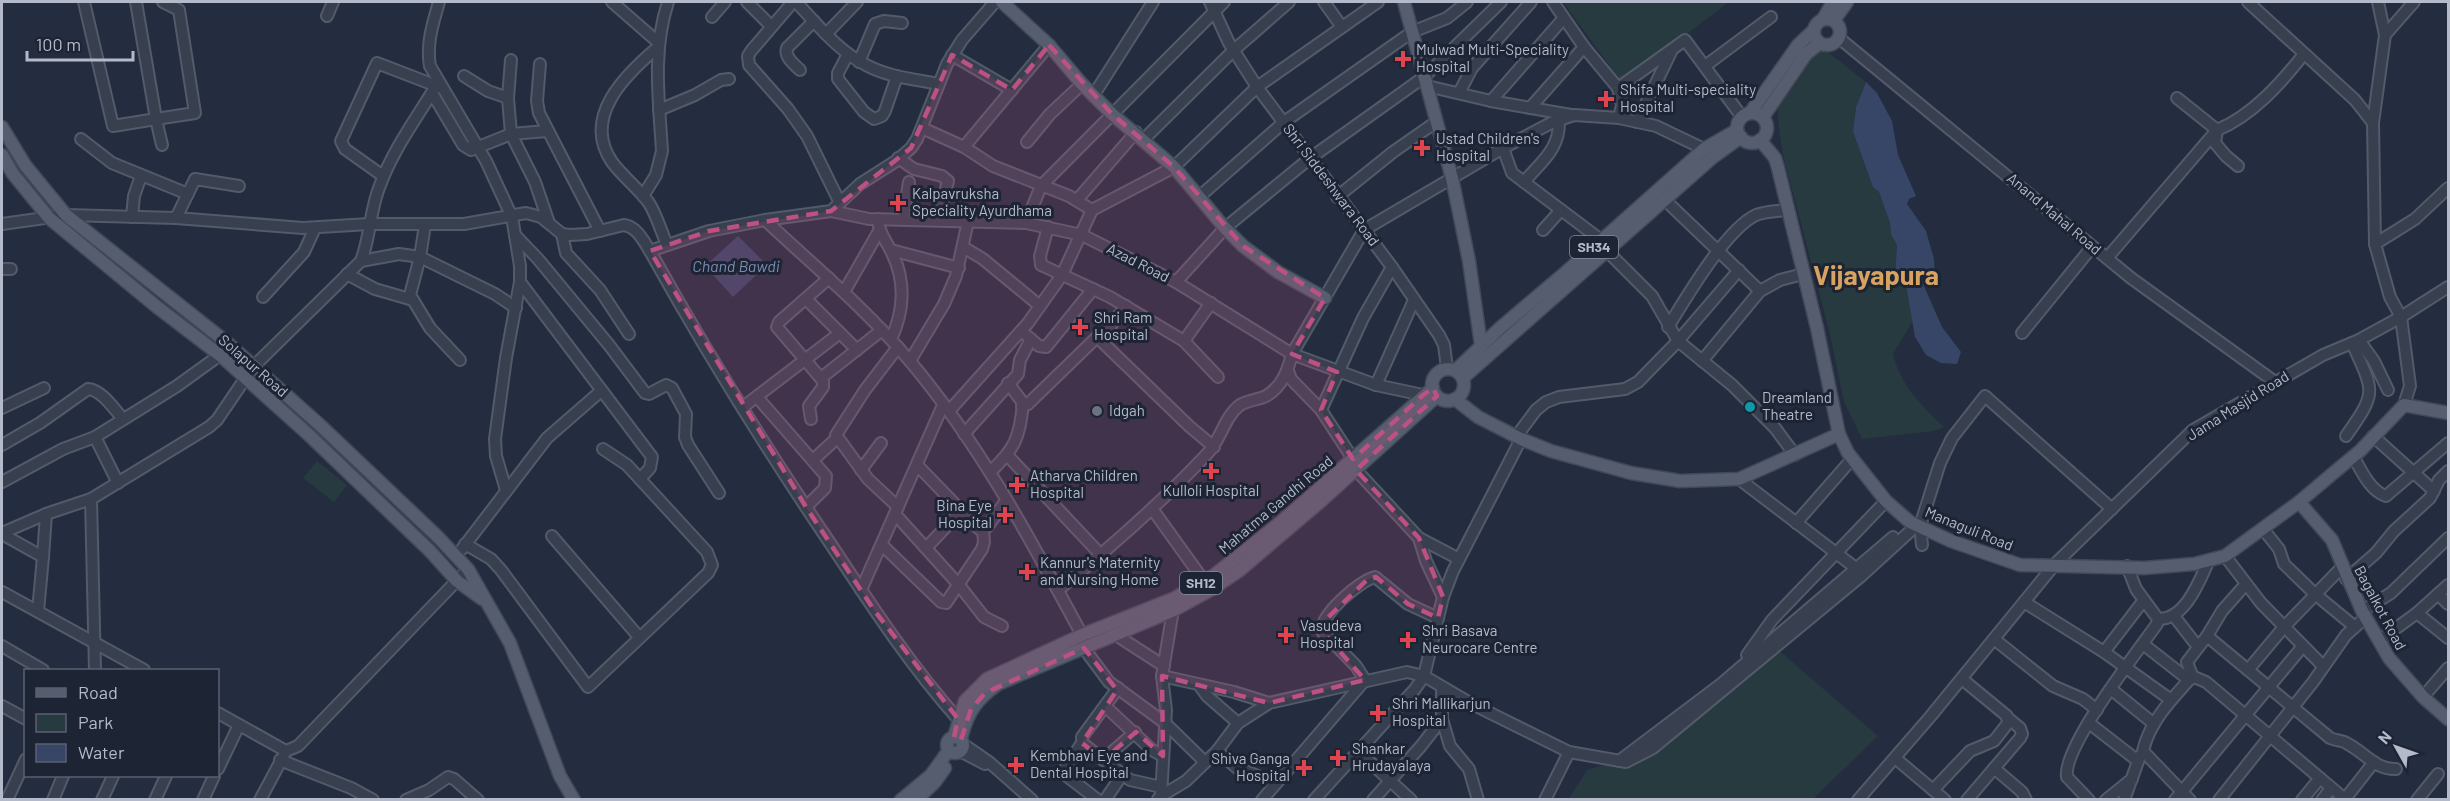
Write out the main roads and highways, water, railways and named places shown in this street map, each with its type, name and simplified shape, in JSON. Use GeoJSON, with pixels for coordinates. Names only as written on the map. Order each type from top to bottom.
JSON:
{"type":"FeatureCollection","features":[{"type":"Feature","properties":{"kind":"main road"},"geometry":{"type":"LineString","coordinates":[[1002,2],[1050,45],[1082,84],[1112,114],[1174,167],[1243,246],[1278,272],[1325,298]]}},
{"type":"Feature","properties":{"kind":"main road"},"geometry":{"type":"LineString","coordinates":[[1404,2],[1452,178],[1469,261],[1481,345]]}},
{"type":"Feature","properties":{"kind":"main road"},"geometry":{"type":"LineString","coordinates":[[1829,20],[1833,2]]}},
{"type":"Feature","properties":{"kind":"main road"},"geometry":{"type":"LineString","coordinates":[[1820,43],[1806,54],[1763,117],[1766,132],[1760,140],[1750,142],[1739,134],[1746,115],[1798,45],[1814,30],[1817,23],[1829,20],[1847,2]]}},
{"type":"Feature","properties":{"kind":"main road"},"geometry":{"type":"LineString","coordinates":[[1814,30],[1815,38],[1820,43],[1827,45],[1834,43],[1839,38],[1839,25],[1829,20]]}},
{"type":"Feature","properties":{"kind":"main road"},"geometry":{"type":"LineString","coordinates":[[1746,115],[1763,117]]}},
{"type":"Feature","properties":{"kind":"main road","name":"Solapur Road"},"geometry":{"type":"LineString","coordinates":[[2,127],[25,165],[66,215],[231,347],[320,425],[439,538],[468,569],[510,644],[560,776],[574,800]]}},
{"type":"Feature","properties":{"kind":"main road","name":"SH34"},"geometry":{"type":"LineString","coordinates":[[1431,393],[1436,375],[1455,372],[1604,245],[1704,149],[1739,134]]}},
{"type":"Feature","properties":{"kind":"main road","name":"SH34"},"geometry":{"type":"LineString","coordinates":[[1455,372],[1481,345],[1604,245],[1665,200],[1739,134]]}},
{"type":"Feature","properties":{"kind":"main road","name":"Managuli Road"},"geometry":{"type":"LineString","coordinates":[[1760,140],[1775,158],[1839,434],[1852,459],[1886,501],[1916,524],[1951,541],[2020,565],[2055,564],[2145,568],[2194,564],[2225,556],[2299,502],[2353,456],[2404,405],[2448,413]]}},
{"type":"Feature","properties":{"kind":"main road","name":"Solapur Road"},"geometry":{"type":"LineString","coordinates":[[2,155],[13,174],[49,218],[157,307],[221,356],[310,436],[430,551],[458,581],[485,601]]}},
{"type":"Feature","properties":{"kind":"main road","name":"SH34"},"geometry":{"type":"LineString","coordinates":[[1455,372],[1464,390],[1455,399]]}},
{"type":"Feature","properties":{"kind":"main road"},"geometry":{"type":"LineString","coordinates":[[1431,393],[1442,400],[1455,399],[1478,417],[1518,438],[1551,451],[1631,474],[1680,481],[1739,479],[1839,434]]}},
{"type":"Feature","properties":{"kind":"main road","name":"Mahatma Gandhi Road"},"geometry":{"type":"LineString","coordinates":[[901,800],[931,775],[957,746],[958,719],[965,701],[987,679],[1079,636],[1212,589],[1240,570],[1431,393]]}},
{"type":"Feature","properties":{"kind":"main road","name":"Mahatma Gandhi Road"},"geometry":{"type":"LineString","coordinates":[[916,800],[935,782],[957,746],[971,709],[985,693],[998,684],[1036,667],[1116,635],[1174,604],[1250,548],[1355,465]]}},
{"type":"Feature","properties":{"kind":"main road","name":"Bagalkot Road"},"geometry":{"type":"LineString","coordinates":[[2299,502],[2332,540],[2344,573],[2364,614],[2395,666],[2423,697],[2448,719]]}},
{"type":"Feature","properties":{"kind":"water"},"geometry":{"type":"Polygon","coordinates":[[[1866,82],[1877,93],[1892,121],[1898,155],[1916,196],[1909,199],[1907,204],[1926,231],[1934,259],[1935,274],[1927,276],[1924,286],[1942,327],[1961,352],[1957,364],[1941,363],[1926,355],[1915,337],[1906,285],[1895,275],[1897,245],[1891,235],[1890,223],[1879,192],[1873,187],[1853,132],[1856,107],[1866,82]]]}},
{"type":"Feature","properties":{"kind":"water","name":"Chand Bawdi"},"geometry":{"type":"Polygon","coordinates":[[[738,236],[767,265],[733,297],[705,266],[738,236]]]}},
{"type":"Feature","properties":{"kind":"place","name":"Mulwad Multi-Speciality Hospital"},"geometry":{"type":"Point","coordinates":[1403,59]}},
{"type":"Feature","properties":{"kind":"place","name":"Shifa Multi-speciality Hospital"},"geometry":{"type":"Point","coordinates":[1606,99]}},
{"type":"Feature","properties":{"kind":"place","name":"Ustad Children's Hospital"},"geometry":{"type":"Point","coordinates":[1422,148]}},
{"type":"Feature","properties":{"kind":"place","name":"Kalpavruksha Speciality Ayurdhama"},"geometry":{"type":"Point","coordinates":[898,203]}},
{"type":"Feature","properties":{"kind":"place","name":"Shri Ram Hospital"},"geometry":{"type":"Point","coordinates":[1080,327]}},
{"type":"Feature","properties":{"kind":"place","name":"Dreamland Theatre"},"geometry":{"type":"Point","coordinates":[1750,407]}},
{"type":"Feature","properties":{"kind":"place","name":"Idgah"},"geometry":{"type":"Point","coordinates":[1097,411]}},
{"type":"Feature","properties":{"kind":"place","name":"Kulloli Hospital"},"geometry":{"type":"Point","coordinates":[1211,471]}},
{"type":"Feature","properties":{"kind":"place","name":"Atharva Children Hospital"},"geometry":{"type":"Point","coordinates":[1017,485]}},
{"type":"Feature","properties":{"kind":"place","name":"Bina Eye Hospital"},"geometry":{"type":"Point","coordinates":[1005,515]}},
{"type":"Feature","properties":{"kind":"place","name":"Kannur's Maternity and Nursing Home"},"geometry":{"type":"Point","coordinates":[1027,572]}},
{"type":"Feature","properties":{"kind":"place","name":"Vasudeva Hospital"},"geometry":{"type":"Point","coordinates":[1286,635]}},
{"type":"Feature","properties":{"kind":"place","name":"Shri Basava Neurocare Centre"},"geometry":{"type":"Point","coordinates":[1408,640]}},
{"type":"Feature","properties":{"kind":"place","name":"Shri Mallikarjun Hospital"},"geometry":{"type":"Point","coordinates":[1378,713]}},
{"type":"Feature","properties":{"kind":"place","name":"Shankar Hrudayalaya"},"geometry":{"type":"Point","coordinates":[1338,758]}},
{"type":"Feature","properties":{"kind":"place","name":"Kembhavi Eye and Dental Hospital"},"geometry":{"type":"Point","coordinates":[1016,765]}},
{"type":"Feature","properties":{"kind":"place","name":"Shiva Ganga Hospital"},"geometry":{"type":"Point","coordinates":[1304,768]}},
{"type":"Feature","properties":{"kind":"district","name":"Vijayapura"},"geometry":{"type":"Point","coordinates":[1876,276]}}]}
